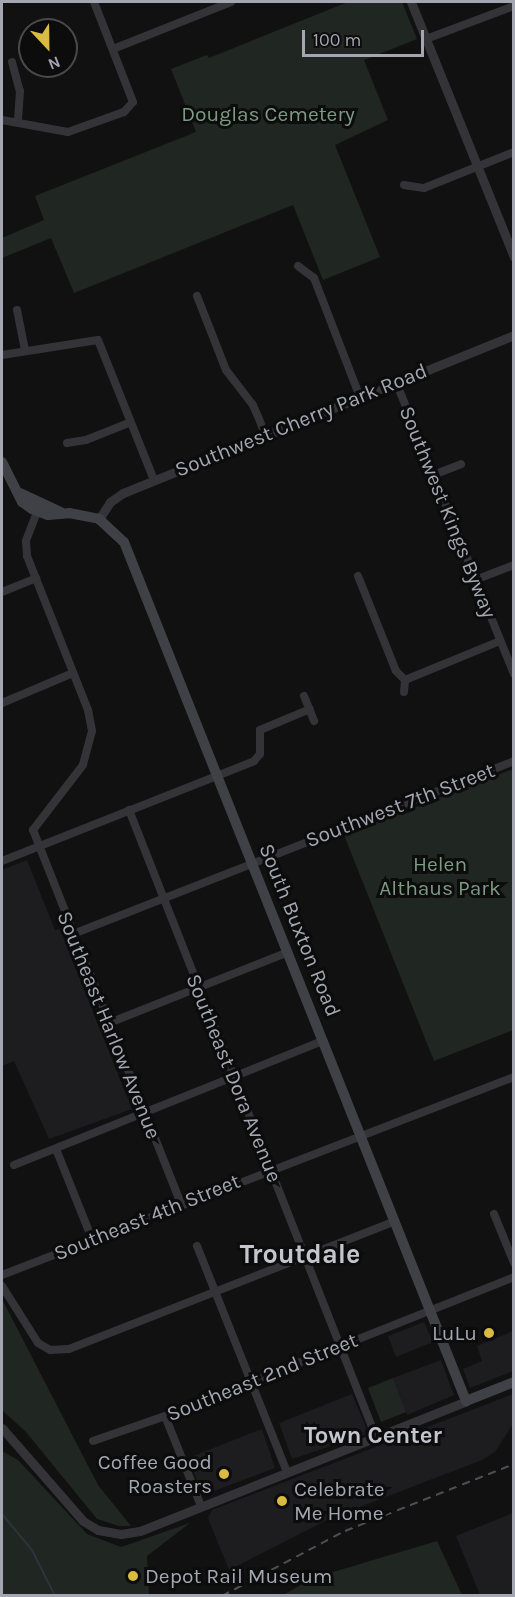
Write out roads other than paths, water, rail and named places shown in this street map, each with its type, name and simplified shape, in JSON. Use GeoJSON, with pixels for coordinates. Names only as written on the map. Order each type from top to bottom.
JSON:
{"type":"FeatureCollection","features":[{"type":"Feature","properties":{"kind":"main road"},"geometry":{"type":"LineString","coordinates":[[2,462],[20,493],[22,502],[37,512],[54,516],[61,512]]}},
{"type":"Feature","properties":{"kind":"main road"},"geometry":{"type":"LineString","coordinates":[[20,493],[61,512],[99,519]]}},
{"type":"Feature","properties":{"kind":"main road","name":"South Buxton Road"},"geometry":{"type":"LineString","coordinates":[[99,519],[119,534],[129,551],[466,1401]]}},
{"type":"Feature","properties":{"kind":"main road"},"geometry":{"type":"LineString","coordinates":[[466,1401],[513,1382]]}},
{"type":"Feature","properties":{"kind":"street"},"geometry":{"type":"LineString","coordinates":[[2,120],[18,120],[68,132],[124,112],[133,102],[94,2]]}},
{"type":"Feature","properties":{"kind":"street"},"geometry":{"type":"LineString","coordinates":[[113,49],[214,5],[231,2]]}},
{"type":"Feature","properties":{"kind":"street"},"geometry":{"type":"LineString","coordinates":[[411,2],[513,257]]}},
{"type":"Feature","properties":{"kind":"street"},"geometry":{"type":"LineString","coordinates":[[426,39],[513,6]]}},
{"type":"Feature","properties":{"kind":"street"},"geometry":{"type":"LineString","coordinates":[[12,62],[20,91],[18,120]]}},
{"type":"Feature","properties":{"kind":"street"},"geometry":{"type":"LineString","coordinates":[[404,185],[424,188],[513,152]]}},
{"type":"Feature","properties":{"kind":"street"},"geometry":{"type":"LineString","coordinates":[[298,266],[314,278],[360,397]]}},
{"type":"Feature","properties":{"kind":"street"},"geometry":{"type":"LineString","coordinates":[[197,296],[226,370],[253,405],[266,435]]}},
{"type":"Feature","properties":{"kind":"street"},"geometry":{"type":"LineString","coordinates":[[17,310],[25,350]]}},
{"type":"Feature","properties":{"kind":"street","name":"Southwest Cherry Park Road"},"geometry":{"type":"LineString","coordinates":[[99,519],[116,497],[154,480],[513,335]]}},
{"type":"Feature","properties":{"kind":"street"},"geometry":{"type":"LineString","coordinates":[[2,356],[25,350],[98,340],[154,480]]}},
{"type":"Feature","properties":{"kind":"street","name":"Southwest Kings Byway"},"geometry":{"type":"LineString","coordinates":[[396,382],[513,674]]}},
{"type":"Feature","properties":{"kind":"street"},"geometry":{"type":"LineString","coordinates":[[67,443],[86,440],[131,422]]}},
{"type":"Feature","properties":{"kind":"street"},"geometry":{"type":"LineString","coordinates":[[433,475],[461,464]]}},
{"type":"Feature","properties":{"kind":"street"},"geometry":{"type":"LineString","coordinates":[[37,512],[26,548],[91,721],[91,745],[83,765],[34,826],[39,846]]}},
{"type":"Feature","properties":{"kind":"street"},"geometry":{"type":"LineString","coordinates":[[475,580],[513,565]]}},
{"type":"Feature","properties":{"kind":"street"},"geometry":{"type":"LineString","coordinates":[[358,576],[396,671],[405,680],[404,692]]}},
{"type":"Feature","properties":{"kind":"street"},"geometry":{"type":"LineString","coordinates":[[2,592],[36,578]]}},
{"type":"Feature","properties":{"kind":"street"},"geometry":{"type":"LineString","coordinates":[[405,680],[500,641]]}},
{"type":"Feature","properties":{"kind":"street"},"geometry":{"type":"LineString","coordinates":[[2,703],[73,673]]}},
{"type":"Feature","properties":{"kind":"street"},"geometry":{"type":"LineString","coordinates":[[304,696],[314,721]]}},
{"type":"Feature","properties":{"kind":"street"},"geometry":{"type":"LineString","coordinates":[[2,861],[258,758],[260,730],[310,709]]}},
{"type":"Feature","properties":{"kind":"street","name":"Southwest 7th Street"},"geometry":{"type":"LineString","coordinates":[[73,934],[513,761]]}},
{"type":"Feature","properties":{"kind":"street","name":"Southeast Dora Avenue"},"geometry":{"type":"LineString","coordinates":[[129,810],[376,1437]]}},
{"type":"Feature","properties":{"kind":"street","name":"Southeast Harlow Avenue"},"geometry":{"type":"LineString","coordinates":[[39,846],[181,1204]]}},
{"type":"Feature","properties":{"kind":"street"},"geometry":{"type":"LineString","coordinates":[[109,1023],[288,952]]}},
{"type":"Feature","properties":{"kind":"street"},"geometry":{"type":"LineString","coordinates":[[14,1165],[323,1041]]}},
{"type":"Feature","properties":{"kind":"street","name":"Southeast 4th Street"},"geometry":{"type":"LineString","coordinates":[[2,1275],[270,1168],[513,1077]]}},
{"type":"Feature","properties":{"kind":"street"},"geometry":{"type":"LineString","coordinates":[[56,1149],[92,1239]]}},
{"type":"Feature","properties":{"kind":"street"},"geometry":{"type":"LineString","coordinates":[[494,1214],[513,1263]]}},
{"type":"Feature","properties":{"kind":"street"},"geometry":{"type":"LineString","coordinates":[[2,1286],[34,1339],[50,1350],[76,1347],[394,1221]]}},
{"type":"Feature","properties":{"kind":"street"},"geometry":{"type":"LineString","coordinates":[[197,1246],[287,1472]]}},
{"type":"Feature","properties":{"kind":"street","name":"Southeast 2nd Street"},"geometry":{"type":"LineString","coordinates":[[93,1441],[165,1416],[513,1277]]}},
{"type":"Feature","properties":{"kind":"street"},"geometry":{"type":"LineString","coordinates":[[2,1428],[73,1512],[98,1530],[133,1533],[466,1401]]}},
{"type":"Feature","properties":{"kind":"street"},"geometry":{"type":"LineString","coordinates":[[165,1416],[201,1506]]}},
{"type":"Feature","properties":{"kind":"waterway"},"geometry":{"type":"LineString","coordinates":[[2,1514],[32,1550],[55,1596]]}},
{"type":"Feature","properties":{"kind":"railway"},"geometry":{"type":"LineString","coordinates":[[222,1596],[345,1531],[514,1464]]}},
{"type":"Feature","properties":{"kind":"place","name":"LuLu"},"geometry":{"type":"Point","coordinates":[489,1333]}},
{"type":"Feature","properties":{"kind":"place","name":"Coffee Good Roasters"},"geometry":{"type":"Point","coordinates":[224,1474]}},
{"type":"Feature","properties":{"kind":"place","name":"Celebrate Me Home"},"geometry":{"type":"Point","coordinates":[282,1501]}},
{"type":"Feature","properties":{"kind":"place","name":"Depot Rail Museum"},"geometry":{"type":"Point","coordinates":[133,1576]}},
{"type":"Feature","properties":{"kind":"district","name":"Troutdale"},"geometry":{"type":"Point","coordinates":[300,1255]}},
{"type":"Feature","properties":{"kind":"district","name":"Town Center"},"geometry":{"type":"Point","coordinates":[373,1436]}},
{"type":"Feature","properties":{"kind":"park label","name":"Douglas Cemetery"},"geometry":{"type":"Point","coordinates":[268,114]}},
{"type":"Feature","properties":{"kind":"park label","name":"Helen Althaus Park"},"geometry":{"type":"Point","coordinates":[440,876]}}]}
